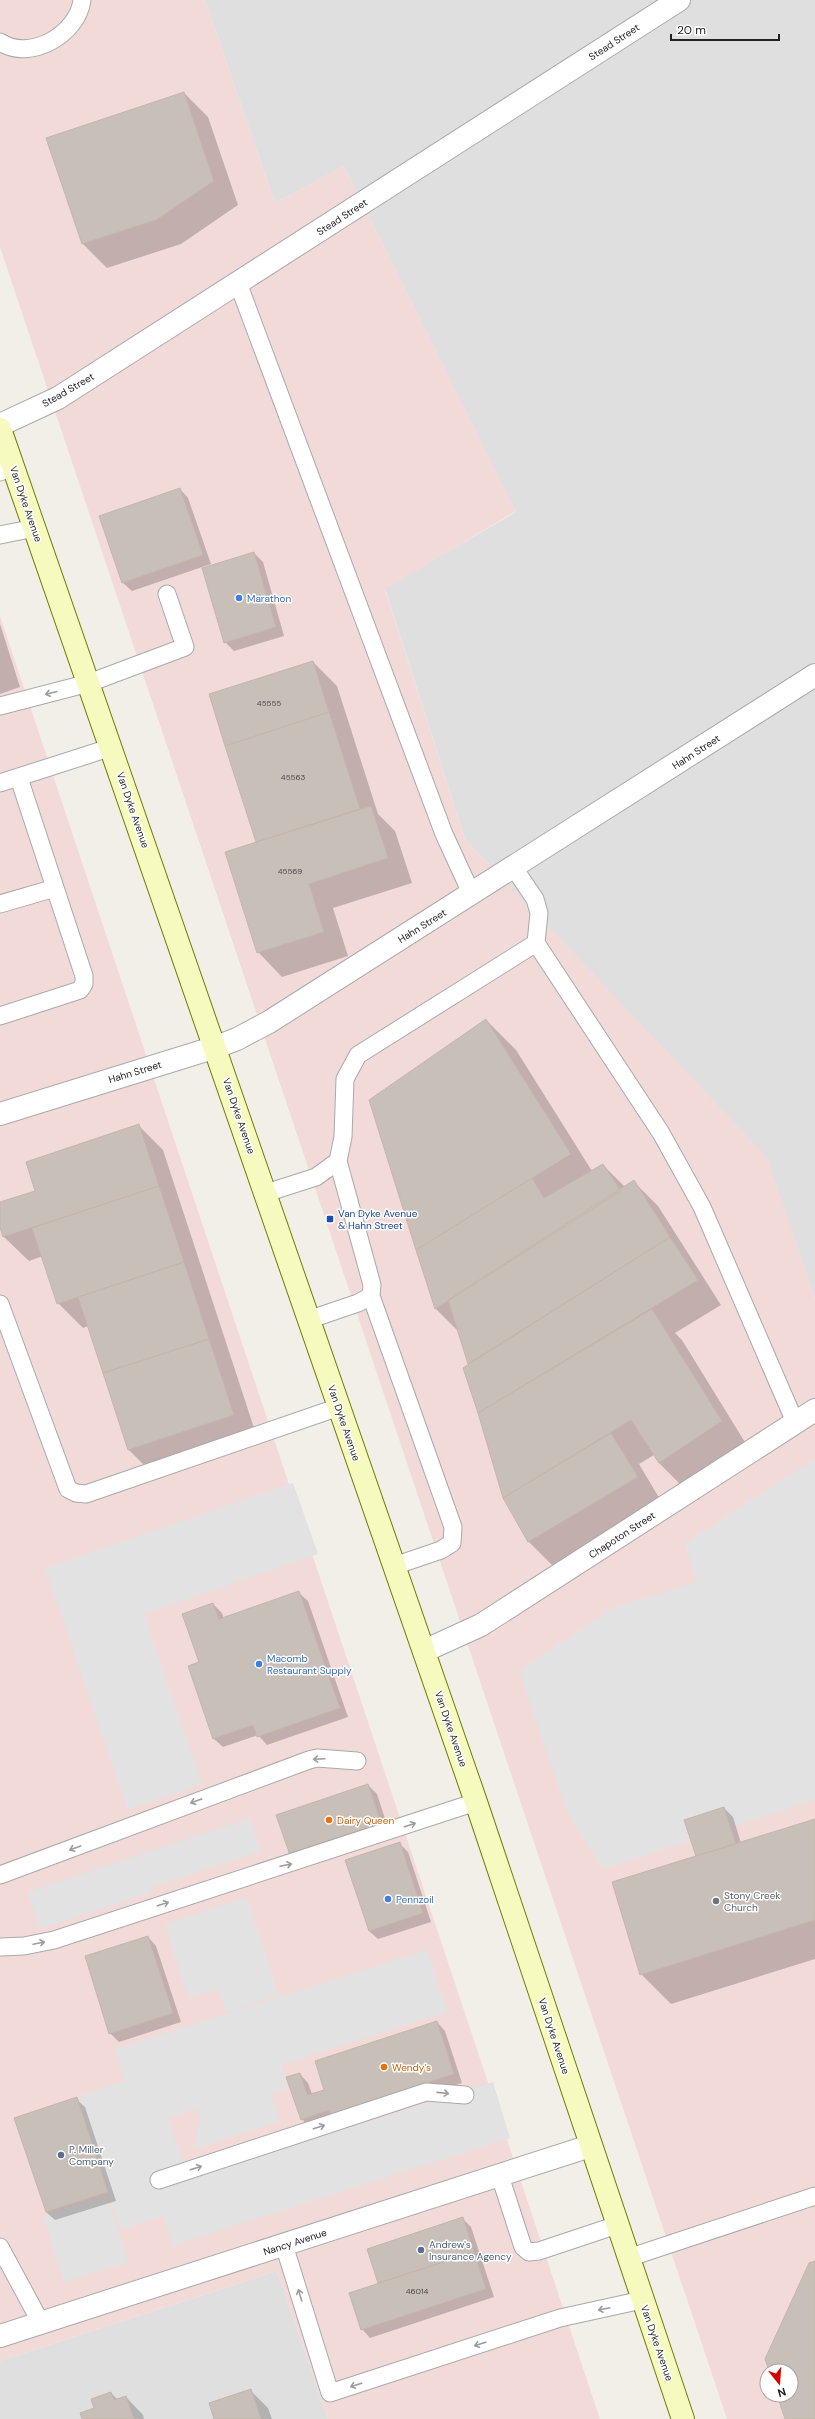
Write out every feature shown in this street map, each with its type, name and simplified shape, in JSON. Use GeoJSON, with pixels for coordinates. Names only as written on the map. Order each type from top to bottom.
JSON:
{"type":"FeatureCollection","features":[{"type":"Feature","properties":{"kind":"main road","name":"Van Dyke Avenue"},"geometry":{"type":"LineString","coordinates":[[0,429],[7,469],[35,528],[112,747],[266,1193],[308,1320],[476,1802],[590,2146],[683,2419]]}},
{"type":"Feature","properties":{"kind":"street","name":"Stead Street"},"geometry":{"type":"LineString","coordinates":[[0,425],[58,398],[679,0]]}},
{"type":"Feature","properties":{"kind":"street","name":"Hahn Street"},"geometry":{"type":"LineString","coordinates":[[0,1114],[216,1047],[237,1039],[269,1022],[514,868],[815,675]]}},
{"type":"Feature","properties":{"kind":"street","name":"Chapoton Street"},"geometry":{"type":"LineString","coordinates":[[424,1651],[481,1625],[815,1410]]}},
{"type":"Feature","properties":{"kind":"street","name":"Nancy Avenue"},"geometry":{"type":"LineString","coordinates":[[0,2336],[590,2146]]}},
{"type":"Feature","properties":{"kind":"lane"},"geometry":{"type":"LineString","coordinates":[[0,42],[10,49],[30,49],[52,41],[70,27],[81,7],[82,0]]}},
{"type":"Feature","properties":{"kind":"lane"},"geometry":{"type":"LineString","coordinates":[[238,283],[444,834],[472,894]]}},
{"type":"Feature","properties":{"kind":"lane"},"geometry":{"type":"LineString","coordinates":[[0,535],[35,528]]}},
{"type":"Feature","properties":{"kind":"lane"},"geometry":{"type":"LineString","coordinates":[[0,706],[89,683],[185,646],[167,594]]}},
{"type":"Feature","properties":{"kind":"lane"},"geometry":{"type":"LineString","coordinates":[[0,783],[112,747]]}},
{"type":"Feature","properties":{"kind":"lane"},"geometry":{"type":"LineString","coordinates":[[0,1016],[80,990],[84,984],[84,976],[19,778]]}},
{"type":"Feature","properties":{"kind":"lane"},"geometry":{"type":"LineString","coordinates":[[514,868],[535,899],[539,913],[536,943],[661,1133],[702,1206],[795,1422]]}},
{"type":"Feature","properties":{"kind":"lane"},"geometry":{"type":"LineString","coordinates":[[0,904],[55,888]]}},
{"type":"Feature","properties":{"kind":"lane"},"geometry":{"type":"LineString","coordinates":[[394,1566],[441,1550],[452,1543],[453,1528],[371,1296],[372,1285],[338,1161],[343,1137],[345,1079],[358,1056],[536,943]]}},
{"type":"Feature","properties":{"kind":"lane"},"geometry":{"type":"LineString","coordinates":[[266,1193],[316,1177],[338,1161]]}},
{"type":"Feature","properties":{"kind":"lane"},"geometry":{"type":"LineString","coordinates":[[308,1320],[358,1304],[371,1296]]}},
{"type":"Feature","properties":{"kind":"lane"},"geometry":{"type":"LineString","coordinates":[[0,1304],[68,1489],[76,1493],[86,1494],[339,1407]]}},
{"type":"Feature","properties":{"kind":"lane"},"geometry":{"type":"LineString","coordinates":[[0,1875],[309,1760],[317,1758],[357,1761]]}},
{"type":"Feature","properties":{"kind":"lane"},"geometry":{"type":"LineString","coordinates":[[0,1947],[24,1946],[54,1940],[476,1802]]}},
{"type":"Feature","properties":{"kind":"lane"},"geometry":{"type":"LineString","coordinates":[[159,2180],[426,2092],[465,2095]]}},
{"type":"Feature","properties":{"kind":"lane"},"geometry":{"type":"LineString","coordinates":[[500,2176],[523,2247],[529,2252],[539,2251],[617,2225]]}},
{"type":"Feature","properties":{"kind":"lane"},"geometry":{"type":"LineString","coordinates":[[628,2258],[815,2196]]}},
{"type":"Feature","properties":{"kind":"lane"},"geometry":{"type":"LineString","coordinates":[[284,2245],[330,2393],[560,2318],[642,2300]]}},
{"type":"Feature","properties":{"kind":"lane"},"geometry":{"type":"LineString","coordinates":[[0,2247],[41,2323]]}},
{"type":"Feature","properties":{"kind":"shaded area"},"geometry":{"type":"Polygon","coordinates":[[[0,0],[205,0],[275,203],[344,166],[516,511],[385,589],[465,839],[767,1157],[815,1298],[815,2419],[727,2419],[0,247],[0,0]]]}},
{"type":"Feature","properties":{"kind":"shaded area"},"geometry":{"type":"Polygon","coordinates":[[[205,0],[815,0],[815,1298],[766,1157],[465,839],[385,588],[516,512],[344,166],[275,203],[205,0]]]}},
{"type":"Feature","properties":{"kind":"shaded area"},"geometry":{"type":"Polygon","coordinates":[[[0,616],[600,2419],[328,2419],[277,2271],[0,2361],[0,616]]]}},
{"type":"Feature","properties":{"kind":"shaded area"},"geometry":{"type":"Polygon","coordinates":[[[815,1460],[815,1800],[603,1869],[567,1812],[519,1670],[615,1607],[697,1582],[685,1544],[792,1473],[815,1460]]]}},
{"type":"Feature","properties":{"kind":"shaded area"},"geometry":{"type":"Polygon","coordinates":[[[293,1483],[318,1554],[144,1614],[202,1784],[128,1810],[45,1568],[293,1483]]]}},
{"type":"Feature","properties":{"kind":"shaded area"},"geometry":{"type":"Polygon","coordinates":[[[250,1818],[261,1851],[150,1888],[151,1893],[40,1929],[28,1892],[250,1818]]]}},
{"type":"Feature","properties":{"kind":"shaded area"},"geometry":{"type":"Polygon","coordinates":[[[247,1897],[279,1995],[226,2012],[219,1989],[188,1998],[165,1924],[247,1897]]]}},
{"type":"Feature","properties":{"kind":"shaded area"},"geometry":{"type":"Polygon","coordinates":[[[427,1950],[447,2012],[281,2065],[288,2088],[271,2094],[280,2121],[194,2149],[200,2119],[197,2109],[168,2118],[188,2179],[493,2082],[510,2138],[173,2245],[163,2216],[120,2230],[78,2096],[125,2081],[115,2049],[427,1950]]]}},
{"type":"Feature","properties":{"kind":"shaded area"},"geometry":{"type":"Polygon","coordinates":[[[107,2195],[128,2262],[64,2282],[43,2216],[107,2195]]]}},
{"type":"Feature","properties":{"kind":"shaded area"},"geometry":{"type":"Polygon","coordinates":[[[277,2271],[328,2419],[0,2419],[0,2361],[277,2271]]]}},
{"type":"Feature","properties":{"kind":"building"},"geometry":{"type":"Polygon","coordinates":[[[184,92],[214,181],[156,220],[82,244],[46,138],[184,92]]]}},
{"type":"Feature","properties":{"kind":"building"},"geometry":{"type":"Polygon","coordinates":[[[180,488],[203,555],[122,583],[99,516],[180,488]]]}},
{"type":"Feature","properties":{"kind":"building","name":"Marathon"},"geometry":{"type":"Polygon","coordinates":[[[254,552],[276,627],[224,643],[202,568],[254,552]]]}},
{"type":"Feature","properties":{"kind":"building"},"geometry":{"type":"Polygon","coordinates":[[[313,661],[329,712],[225,746],[209,694],[313,661]]]}},
{"type":"Feature","properties":{"kind":"building"},"geometry":{"type":"Polygon","coordinates":[[[329,712],[360,809],[256,842],[225,746],[329,712]]]}},
{"type":"Feature","properties":{"kind":"building"},"geometry":{"type":"Polygon","coordinates":[[[371,806],[388,858],[309,884],[324,932],[257,953],[225,852],[371,806]]]}},
{"type":"Feature","properties":{"kind":"building"},"geometry":{"type":"Polygon","coordinates":[[[486,1019],[571,1154],[416,1250],[369,1100],[486,1019]]]}},
{"type":"Feature","properties":{"kind":"building"},"geometry":{"type":"Polygon","coordinates":[[[139,1124],[159,1186],[3,1237],[0,1227],[0,1202],[35,1191],[26,1162],[139,1124]]]}},
{"type":"Feature","properties":{"kind":"building"},"geometry":{"type":"Polygon","coordinates":[[[603,1164],[621,1191],[435,1309],[416,1250],[532,1178],[544,1198],[603,1164]]]}},
{"type":"Feature","properties":{"kind":"building"},"geometry":{"type":"Polygon","coordinates":[[[634,1180],[670,1237],[468,1364],[448,1300],[634,1180]]]}},
{"type":"Feature","properties":{"kind":"building"},"geometry":{"type":"Polygon","coordinates":[[[159,1186],[184,1262],[57,1304],[32,1228],[159,1186]]]}},
{"type":"Feature","properties":{"kind":"building"},"geometry":{"type":"Polygon","coordinates":[[[670,1237],[698,1280],[478,1413],[463,1368],[670,1237]]]}},
{"type":"Feature","properties":{"kind":"building"},"geometry":{"type":"Polygon","coordinates":[[[184,1262],[209,1339],[103,1373],[78,1297],[184,1262]]]}},
{"type":"Feature","properties":{"kind":"building"},"geometry":{"type":"Polygon","coordinates":[[[652,1309],[722,1421],[659,1463],[631,1420],[503,1498],[478,1413],[652,1309]]]}},
{"type":"Feature","properties":{"kind":"building"},"geometry":{"type":"Polygon","coordinates":[[[209,1339],[234,1415],[128,1450],[103,1373],[209,1339]]]}},
{"type":"Feature","properties":{"kind":"building"},"geometry":{"type":"Polygon","coordinates":[[[611,1433],[638,1477],[528,1542],[503,1498],[611,1433]]]}},
{"type":"Feature","properties":{"kind":"building","name":"Macomb Restaurant Supply"},"geometry":{"type":"Polygon","coordinates":[[[299,1591],[340,1708],[257,1737],[253,1725],[213,1739],[188,1666],[199,1662],[182,1614],[213,1603],[219,1619],[299,1591]]]}},
{"type":"Feature","properties":{"kind":"building","name":"Dairy Queen"},"geometry":{"type":"Polygon","coordinates":[[[368,1784],[382,1825],[290,1855],[276,1815],[368,1784]]]}},
{"type":"Feature","properties":{"kind":"building"},"geometry":{"type":"Polygon","coordinates":[[[724,1807],[736,1844],[696,1856],[684,1820],[724,1807]]]}},
{"type":"Feature","properties":{"kind":"building","name":"Stony Creek Church"},"geometry":{"type":"Polygon","coordinates":[[[815,1819],[815,1920],[640,1975],[612,1882],[815,1819]]]}},
{"type":"Feature","properties":{"kind":"building","name":"Pennzoil"},"geometry":{"type":"Polygon","coordinates":[[[400,1842],[423,1913],[369,1931],[345,1860],[400,1842]]]}},
{"type":"Feature","properties":{"kind":"building"},"geometry":{"type":"Polygon","coordinates":[[[148,1936],[173,2013],[109,2034],[85,1956],[148,1936]]]}},
{"type":"Feature","properties":{"kind":"building","name":"Wendy's"},"geometry":{"type":"Polygon","coordinates":[[[437,2021],[454,2074],[331,2114],[329,2110],[301,2120],[286,2077],[300,2073],[307,2095],[324,2090],[315,2061],[437,2021]]]}},
{"type":"Feature","properties":{"kind":"building","name":"P. Miller Company"},"geometry":{"type":"Polygon","coordinates":[[[77,2097],[108,2192],[46,2212],[14,2118],[77,2097]]]}},
{"type":"Feature","properties":{"kind":"building","name":"Andrew's Insurance Agency"},"geometry":{"type":"Polygon","coordinates":[[[463,2217],[474,2252],[378,2283],[367,2249],[463,2217]]]}},
{"type":"Feature","properties":{"kind":"building"},"geometry":{"type":"Polygon","coordinates":[[[474,2252],[486,2289],[361,2330],[349,2293],[474,2252]]]}},
{"type":"Feature","properties":{"kind":"building"},"geometry":{"type":"Polygon","coordinates":[[[815,2261],[815,2419],[785,2419],[780,2403],[799,2403],[799,2363],[766,2363],[765,2359],[809,2263],[815,2261]]]}},
{"type":"Feature","properties":{"kind":"building"},"geometry":{"type":"Polygon","coordinates":[[[251,2389],[261,2419],[214,2419],[209,2403],[251,2389]]]}},
{"type":"Feature","properties":{"kind":"building"},"geometry":{"type":"Polygon","coordinates":[[[111,2392],[114,2400],[126,2396],[134,2419],[82,2419],[80,2413],[94,2408],[91,2399],[111,2392]]]}},
{"type":"Feature","properties":{"kind":"place","name":"Marathon"},"geometry":{"type":"Point","coordinates":[239,598]}},
{"type":"Feature","properties":{"kind":"place","name":"Van Dyke Avenue & Hahn Street"},"geometry":{"type":"Point","coordinates":[330,1219]}},
{"type":"Feature","properties":{"kind":"place","name":"Macomb Restaurant Supply"},"geometry":{"type":"Point","coordinates":[259,1664]}},
{"type":"Feature","properties":{"kind":"place","name":"Dairy Queen"},"geometry":{"type":"Point","coordinates":[329,1820]}},
{"type":"Feature","properties":{"kind":"place","name":"Pennzoil"},"geometry":{"type":"Point","coordinates":[388,1899]}},
{"type":"Feature","properties":{"kind":"place","name":"Stony Creek Church"},"geometry":{"type":"Point","coordinates":[716,1901]}},
{"type":"Feature","properties":{"kind":"place","name":"Wendy's"},"geometry":{"type":"Point","coordinates":[384,2067]}},
{"type":"Feature","properties":{"kind":"place","name":"P. Miller Company"},"geometry":{"type":"Point","coordinates":[61,2155]}},
{"type":"Feature","properties":{"kind":"place","name":"Andrew's Insurance Agency"},"geometry":{"type":"Point","coordinates":[421,2250]}}]}
